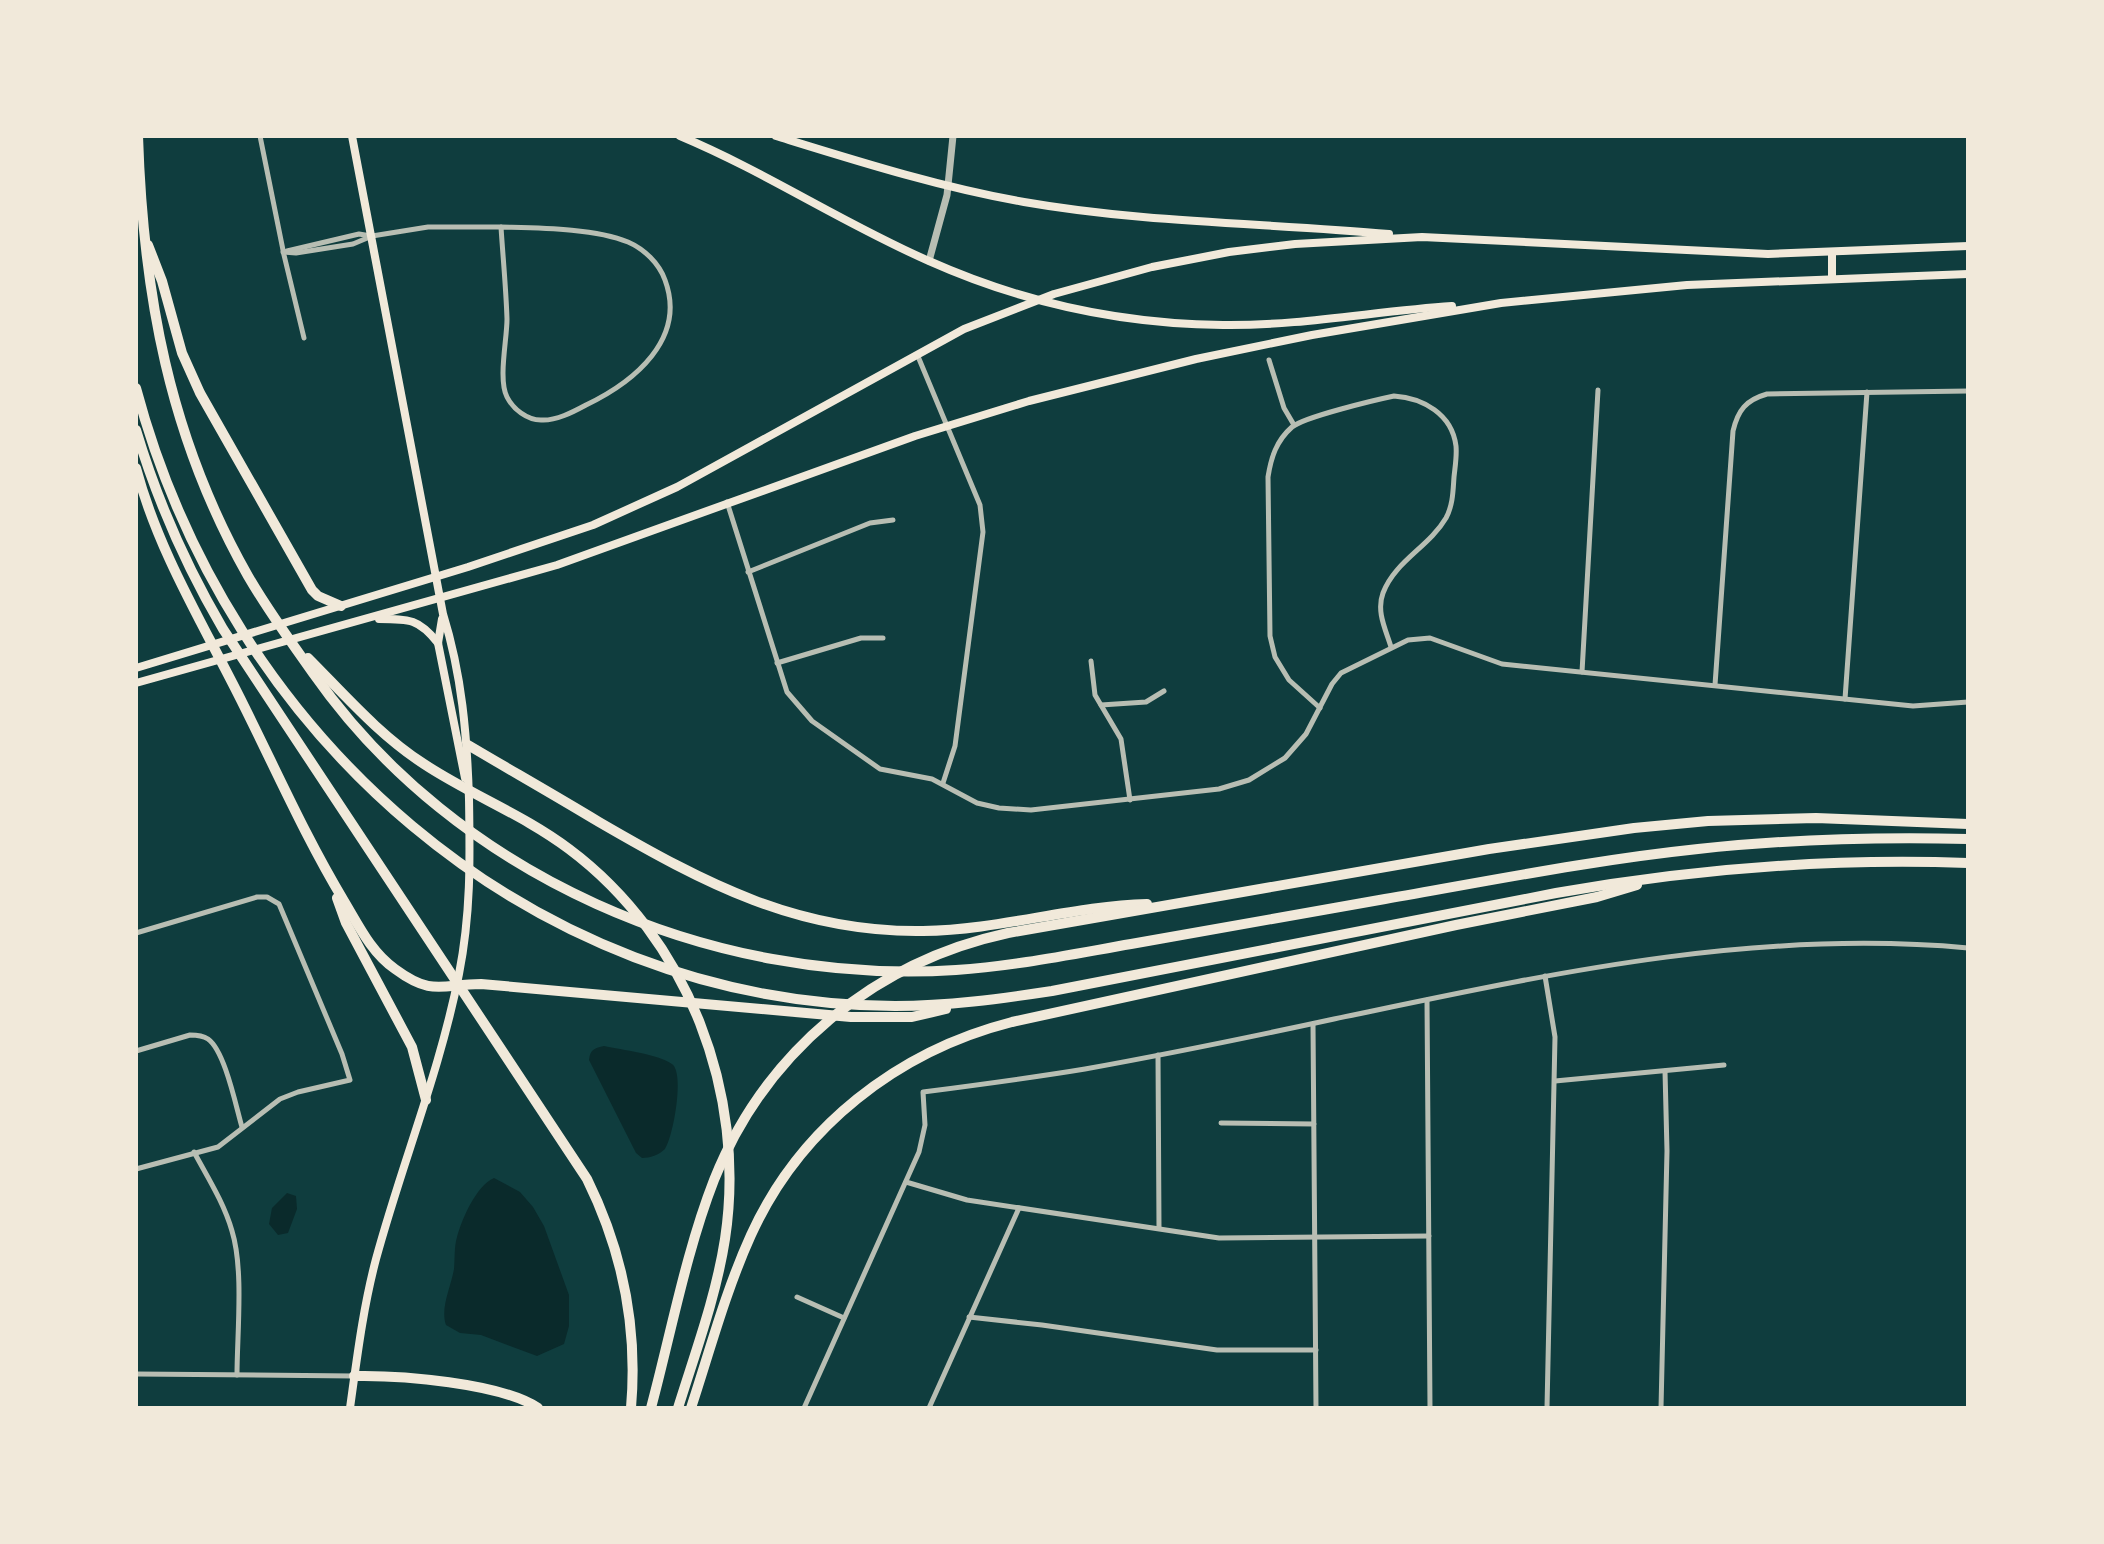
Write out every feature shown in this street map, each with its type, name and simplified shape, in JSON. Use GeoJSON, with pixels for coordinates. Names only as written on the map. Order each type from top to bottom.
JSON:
{"type":"FeatureCollection","features":[{"type":"Feature","properties":{"kind":"highway"},"geometry":{"type":"LineString","coordinates":[[138,136],[143,232],[159,340],[177,411],[216,513],[261,598],[316,671],[388,738],[426,766],[540,828],[573,851],[610,885],[637,916],[685,987],[713,1061],[727,1128],[730,1186],[727,1221],[713,1294],[678,1408]]}},
{"type":"Feature","properties":{"kind":"highway"},"geometry":{"type":"LineString","coordinates":[[143,232],[162,281],[182,353],[205,402],[312,590],[341,606]]}},
{"type":"Feature","properties":{"kind":"highway"},"geometry":{"type":"LineString","coordinates":[[136,388],[146,426],[201,561],[273,679],[343,763],[376,796],[441,851],[502,892],[570,929],[632,956],[723,984],[807,999],[894,1006],[979,1002]]}},
{"type":"Feature","properties":{"kind":"highway"},"geometry":{"type":"LineString","coordinates":[[136,430],[173,531],[212,609],[573,1155],[606,1221],[620,1265],[631,1320],[631,1408]]}},
{"type":"Feature","properties":{"kind":"highway"},"geometry":{"type":"LineString","coordinates":[[136,468],[157,535],[330,877],[368,941],[387,964],[429,987],[481,984],[794,1013],[912,1017],[1556,893],[1666,876],[1828,863],[1968,863]]}},
{"type":"Feature","properties":{"kind":"highway"},"geometry":{"type":"LineString","coordinates":[[316,671],[330,698],[367,740],[439,806],[505,854],[584,899],[698,943],[777,961],[845,970],[904,972],[978,968],[1638,856],[1806,840],[1968,839]]}},
{"type":"Feature","properties":{"kind":"highway"},"geometry":{"type":"LineString","coordinates":[[468,745],[706,882],[754,902],[821,920],[890,930],[938,931],[1009,924],[1121,905],[1185,903]]}},
{"type":"Feature","properties":{"kind":"highway"},"geometry":{"type":"LineString","coordinates":[[651,1408],[713,1184],[729,1147],[755,1102],[789,1057],[824,1023],[882,983],[953,948],[1008,933],[1525,843],[1646,827],[1708,821],[1816,818],[1968,824]]}},
{"type":"Feature","properties":{"kind":"highway"},"geometry":{"type":"LineString","coordinates":[[691,1408],[744,1251],[772,1196],[796,1161],[835,1118],[878,1082],[914,1059],[949,1042],[1012,1022],[1597,897],[1666,876]]}},
{"type":"Feature","properties":{"kind":"highway"},"geometry":{"type":"LineString","coordinates":[[330,877],[346,923],[416,1054],[426,1100]]}},
{"type":"Feature","properties":{"kind":"highway"},"geometry":{"type":"LineString","coordinates":[[354,1376],[385,1375],[495,1391],[518,1397],[538,1408]]}},
{"type":"Feature","properties":{"kind":"main road"},"geometry":{"type":"LineString","coordinates":[[350,1408],[376,1260],[426,1100],[457,987],[470,906],[468,745],[455,653],[443,614],[352,136]]}},
{"type":"Feature","properties":{"kind":"main road"},"geometry":{"type":"LineString","coordinates":[[680,136],[929,261],[1043,301],[1111,315],[1225,325],[1687,285],[1968,274]]}},
{"type":"Feature","properties":{"kind":"main road"},"geometry":{"type":"LineString","coordinates":[[776,136],[949,186],[1023,202],[1147,218],[1693,252],[1832,253],[1968,246]]}},
{"type":"Feature","properties":{"kind":"main road"},"geometry":{"type":"LineString","coordinates":[[136,668],[570,534],[646,502],[917,353],[964,329],[1016,308],[1085,285],[1219,253],[1295,244],[1422,237]]}},
{"type":"Feature","properties":{"kind":"main road"},"geometry":{"type":"LineString","coordinates":[[1832,253],[1832,279]]}},
{"type":"Feature","properties":{"kind":"main road"},"geometry":{"type":"LineString","coordinates":[[136,683],[606,549],[727,502],[1029,401],[1174,364],[1312,335],[1501,303]]}},
{"type":"Feature","properties":{"kind":"main road"},"geometry":{"type":"LineString","coordinates":[[443,614],[438,643],[468,798]]}},
{"type":"Feature","properties":{"kind":"main road"},"geometry":{"type":"LineString","coordinates":[[367,619],[414,621],[426,628],[438,643]]}},
{"type":"Feature","properties":{"kind":"street"},"geometry":{"type":"LineString","coordinates":[[260,136],[304,338]]}},
{"type":"Feature","properties":{"kind":"street"},"geometry":{"type":"LineString","coordinates":[[929,261],[949,186],[953,136]]}},
{"type":"Feature","properties":{"kind":"street"},"geometry":{"type":"LineString","coordinates":[[283,252],[297,246],[359,234],[372,236],[428,227],[501,227],[546,228],[628,242],[656,263],[669,292],[669,322],[661,344],[630,379],[613,392],[562,416],[542,421],[517,410],[506,395],[507,320],[501,227]]}},
{"type":"Feature","properties":{"kind":"street"},"geometry":{"type":"LineString","coordinates":[[917,353],[980,505],[983,532],[955,746],[943,783]]}},
{"type":"Feature","properties":{"kind":"street"},"geometry":{"type":"LineString","coordinates":[[1269,360],[1284,408],[1294,425]]}},
{"type":"Feature","properties":{"kind":"street"},"geometry":{"type":"LineString","coordinates":[[1582,672],[1598,390]]}},
{"type":"Feature","properties":{"kind":"street"},"geometry":{"type":"LineString","coordinates":[[1715,686],[1733,431],[1739,412],[1753,398],[1767,394],[1968,391]]}},
{"type":"Feature","properties":{"kind":"street"},"geometry":{"type":"LineString","coordinates":[[1845,699],[1867,392]]}},
{"type":"Feature","properties":{"kind":"street"},"geometry":{"type":"LineString","coordinates":[[1320,708],[1280,668],[1270,636],[1268,477],[1274,451],[1294,425],[1394,396],[1410,397],[1434,409],[1452,433],[1456,447],[1448,515],[1440,527],[1400,565],[1383,594],[1381,616],[1391,647]]}},
{"type":"Feature","properties":{"kind":"street"},"geometry":{"type":"LineString","coordinates":[[727,502],[787,692],[802,712],[860,756],[890,773],[943,783],[977,803],[999,808],[1053,809],[1219,789],[1249,780],[1285,758],[1306,734],[1341,673],[1408,640],[1430,638],[1502,664],[1913,706],[1968,702]]}},
{"type":"Feature","properties":{"kind":"street"},"geometry":{"type":"LineString","coordinates":[[748,572],[870,523],[893,520]]}},
{"type":"Feature","properties":{"kind":"street"},"geometry":{"type":"LineString","coordinates":[[777,663],[861,638],[883,638]]}},
{"type":"Feature","properties":{"kind":"street"},"geometry":{"type":"LineString","coordinates":[[1091,661],[1095,695],[1121,739],[1130,800]]}},
{"type":"Feature","properties":{"kind":"street"},"geometry":{"type":"LineString","coordinates":[[1100,705],[1146,702],[1164,691]]}},
{"type":"Feature","properties":{"kind":"street"},"geometry":{"type":"LineString","coordinates":[[136,933],[257,897],[267,897],[279,904],[350,1080],[280,1099],[218,1147],[136,1169]]}},
{"type":"Feature","properties":{"kind":"street"},"geometry":{"type":"LineString","coordinates":[[804,1408],[923,1140],[923,1092],[1083,1069],[1545,976],[1662,956],[1817,943],[1931,944],[1968,948]]}},
{"type":"Feature","properties":{"kind":"street"},"geometry":{"type":"LineString","coordinates":[[1545,976],[1554,1027],[1555,1081],[1547,1408]]}},
{"type":"Feature","properties":{"kind":"street"},"geometry":{"type":"LineString","coordinates":[[1427,1000],[1430,1408]]}},
{"type":"Feature","properties":{"kind":"street"},"geometry":{"type":"LineString","coordinates":[[1313,1024],[1316,1408]]}},
{"type":"Feature","properties":{"kind":"street"},"geometry":{"type":"LineString","coordinates":[[136,1051],[190,1035],[204,1037],[215,1047],[221,1059],[242,1128]]}},
{"type":"Feature","properties":{"kind":"street"},"geometry":{"type":"LineString","coordinates":[[1158,1055],[1159,1228]]}},
{"type":"Feature","properties":{"kind":"street"},"geometry":{"type":"LineString","coordinates":[[1555,1081],[1724,1065]]}},
{"type":"Feature","properties":{"kind":"street"},"geometry":{"type":"LineString","coordinates":[[1661,1408],[1667,1151],[1665,1071]]}},
{"type":"Feature","properties":{"kind":"street"},"geometry":{"type":"LineString","coordinates":[[1221,1123],[1314,1124]]}},
{"type":"Feature","properties":{"kind":"street"},"geometry":{"type":"LineString","coordinates":[[194,1152],[224,1209],[233,1234],[238,1278],[237,1375]]}},
{"type":"Feature","properties":{"kind":"street"},"geometry":{"type":"LineString","coordinates":[[906,1182],[951,1197],[1219,1238],[1429,1236]]}},
{"type":"Feature","properties":{"kind":"street"},"geometry":{"type":"LineString","coordinates":[[929,1408],[1019,1208]]}},
{"type":"Feature","properties":{"kind":"street"},"geometry":{"type":"LineString","coordinates":[[797,1297],[844,1318]]}},
{"type":"Feature","properties":{"kind":"street"},"geometry":{"type":"LineString","coordinates":[[969,1317],[1055,1326],[1217,1350],[1316,1350]]}},
{"type":"Feature","properties":{"kind":"street"},"geometry":{"type":"LineString","coordinates":[[136,1374],[354,1376]]}},
{"type":"Feature","properties":{"kind":"water"},"geometry":{"type":"Polygon","coordinates":[[[604,1046],[658,1058],[672,1064],[676,1070],[678,1092],[668,1143],[665,1149],[651,1157],[642,1158],[636,1153],[589,1060],[590,1053],[604,1046]]]}},
{"type":"Feature","properties":{"kind":"water"},"geometry":{"type":"Polygon","coordinates":[[[494,1178],[520,1192],[533,1207],[544,1226],[569,1295],[569,1326],[564,1344],[537,1356],[481,1335],[460,1333],[446,1325],[444,1318],[459,1230],[476,1195],[494,1178]]]}},
{"type":"Feature","properties":{"kind":"water"},"geometry":{"type":"Polygon","coordinates":[[[287,1193],[296,1196],[297,1209],[288,1233],[278,1235],[269,1224],[272,1208],[287,1193]]]}}]}
